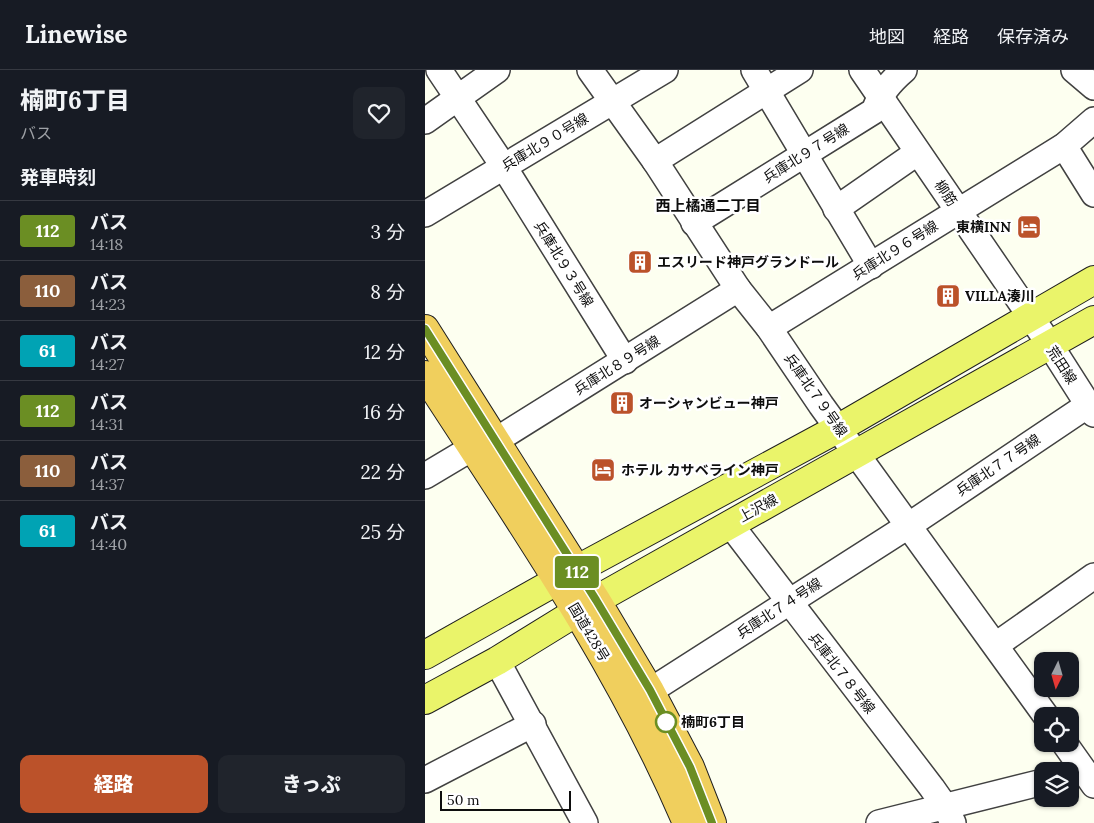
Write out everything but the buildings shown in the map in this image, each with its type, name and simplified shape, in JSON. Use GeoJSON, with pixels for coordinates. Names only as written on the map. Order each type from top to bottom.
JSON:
{"type":"FeatureCollection","features":[{"type":"Feature","properties":{"kind":"highway","name":"国道428号"},"geometry":{"type":"LineString","coordinates":[[425,329],[484,444],[586,605],[650,690],[690,767],[713,823]]}},
{"type":"Feature","properties":{"kind":"highway","name":"国道428号"},"geometry":{"type":"LineString","coordinates":[[425,375],[484,444]]}},
{"type":"Feature","properties":{"kind":"highway","name":"国道428号"},"geometry":{"type":"LineString","coordinates":[[586,605],[605,657],[667,776],[687,823]]}},
{"type":"Feature","properties":{"kind":"main road"},"geometry":{"type":"LineString","coordinates":[[425,654],[839,428],[1094,280]]}},
{"type":"Feature","properties":{"kind":"main road","name":"上沢線"},"geometry":{"type":"LineString","coordinates":[[425,700],[497,660],[586,605],[1094,320]]}},
{"type":"Feature","properties":{"kind":"street","name":"兵庫北９３号線"},"geometry":{"type":"LineString","coordinates":[[439,70],[504,167],[625,361]]}},
{"type":"Feature","properties":{"kind":"street"},"geometry":{"type":"LineString","coordinates":[[425,121],[497,70]]}},
{"type":"Feature","properties":{"kind":"street","name":"兵庫北７９号線"},"geometry":{"type":"LineString","coordinates":[[590,70],[655,161],[738,289],[769,328],[908,526],[996,644],[1040,707]]}},
{"type":"Feature","properties":{"kind":"street","name":"兵庫北９０号線"},"geometry":{"type":"LineString","coordinates":[[425,214],[665,70]]}},
{"type":"Feature","properties":{"kind":"street"},"geometry":{"type":"LineString","coordinates":[[754,70],[835,209],[871,266]]}},
{"type":"Feature","properties":{"kind":"street"},"geometry":{"type":"LineString","coordinates":[[655,161],[800,70]]}},
{"type":"Feature","properties":{"kind":"street","name":"柳筋"},"geometry":{"type":"LineString","coordinates":[[862,70],[1030,316]]}},
{"type":"Feature","properties":{"kind":"street","name":"兵庫北９７号線"},"geometry":{"type":"LineString","coordinates":[[694,223],[874,111],[880,96],[889,83],[904,70]]}},
{"type":"Feature","properties":{"kind":"street"},"geometry":{"type":"LineString","coordinates":[[1074,70],[1094,87]]}},
{"type":"Feature","properties":{"kind":"street","name":"兵庫北９６号線"},"geometry":{"type":"LineString","coordinates":[[769,328],[1063,146],[1094,120]]}},
{"type":"Feature","properties":{"kind":"street"},"geometry":{"type":"LineString","coordinates":[[1063,146],[1094,194]]}},
{"type":"Feature","properties":{"kind":"street"},"geometry":{"type":"LineString","coordinates":[[835,209],[908,159]]}},
{"type":"Feature","properties":{"kind":"street","name":"兵庫北８９号線"},"geometry":{"type":"LineString","coordinates":[[425,476],[484,444],[625,361],[738,289]]}},
{"type":"Feature","properties":{"kind":"street","name":"荒田線"},"geometry":{"type":"LineString","coordinates":[[1030,316],[1091,410]]}},
{"type":"Feature","properties":{"kind":"street","name":"兵庫北７７号線"},"geometry":{"type":"LineString","coordinates":[[908,526],[1091,410]]}},
{"type":"Feature","properties":{"kind":"street","name":"兵庫北７８号線"},"geometry":{"type":"LineString","coordinates":[[729,524],[949,815]]}},
{"type":"Feature","properties":{"kind":"street","name":"兵庫北７４号線"},"geometry":{"type":"LineString","coordinates":[[650,690],[908,526]]}},
{"type":"Feature","properties":{"kind":"street"},"geometry":{"type":"LineString","coordinates":[[996,644],[1094,576]]}},
{"type":"Feature","properties":{"kind":"street"},"geometry":{"type":"LineString","coordinates":[[497,660],[585,823]]}},
{"type":"Feature","properties":{"kind":"street"},"geometry":{"type":"LineString","coordinates":[[425,780],[533,724]]}},
{"type":"Feature","properties":{"kind":"street"},"geometry":{"type":"LineString","coordinates":[[1071,752],[1086,773]]}},
{"type":"Feature","properties":{"kind":"street"},"geometry":{"type":"LineString","coordinates":[[879,823],[949,815],[1034,785]]}},
{"type":"Feature","properties":{"kind":"bus line","name":"112"},"geometry":{"type":"LineString","coordinates":[[425,329],[596,600],[650,690],[690,767],[712,823]]}},
{"type":"Feature","properties":{"kind":"place","name":"東横INN"},"geometry":{"type":"Point","coordinates":[1029,227]}},
{"type":"Feature","properties":{"kind":"place","name":"エスリード神戸グランドール"},"geometry":{"type":"Point","coordinates":[640,262]}},
{"type":"Feature","properties":{"kind":"place","name":"VILLA湊川"},"geometry":{"type":"Point","coordinates":[948,296]}},
{"type":"Feature","properties":{"kind":"place","name":"オーシャンビュー神戸"},"geometry":{"type":"Point","coordinates":[622,403]}},
{"type":"Feature","properties":{"kind":"place","name":"ホテル カサベライン神戸"},"geometry":{"type":"Point","coordinates":[603,470]}},
{"type":"Feature","properties":{"kind":"place","name":"楠町6丁目"},"geometry":{"type":"Point","coordinates":[666,722]}},
{"type":"Feature","properties":{"kind":"district","name":"西上橘通二丁目"},"geometry":{"type":"Point","coordinates":[708,206]}}]}
